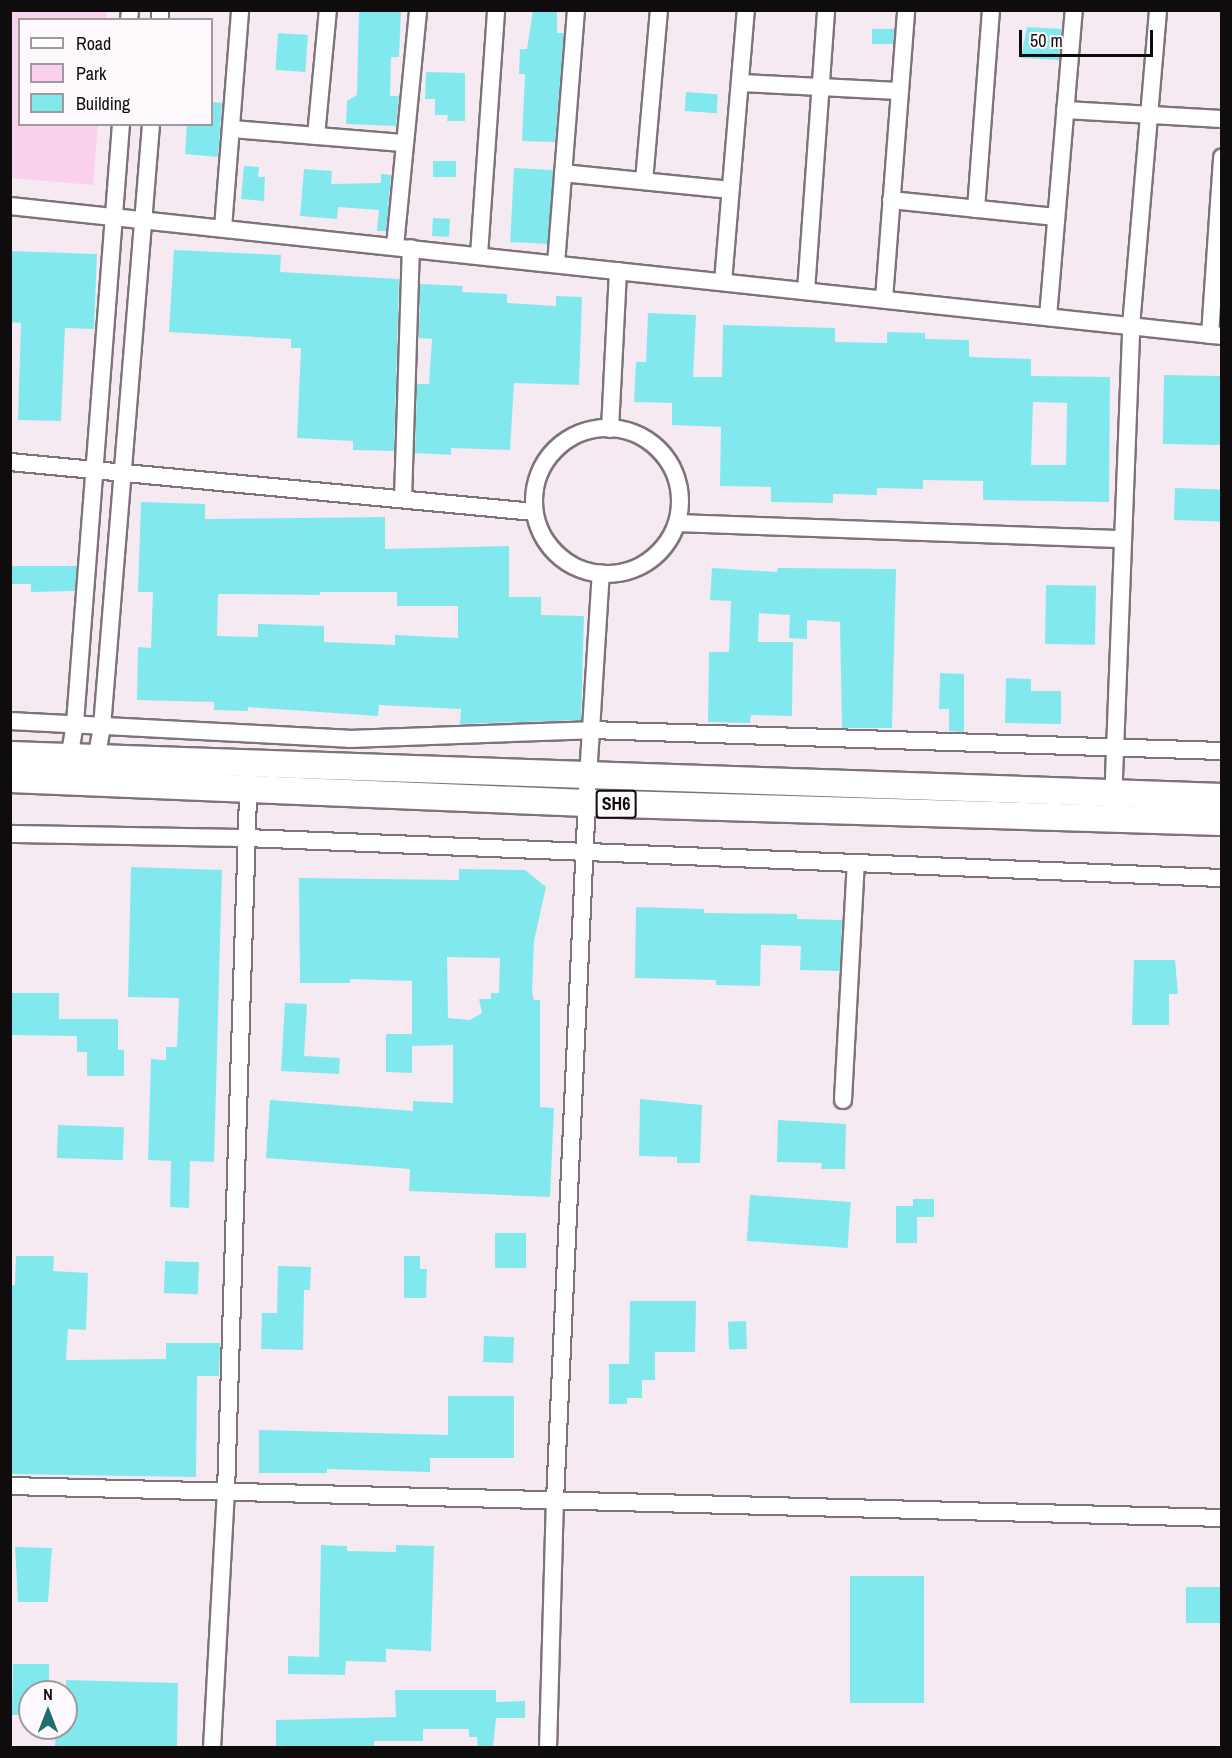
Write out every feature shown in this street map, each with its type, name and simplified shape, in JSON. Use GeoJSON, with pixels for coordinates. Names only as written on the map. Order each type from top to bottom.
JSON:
{"type":"FeatureCollection","features":[{"type":"Feature","properties":{"kind":"main road","name":"SH6"},"geometry":{"type":"LineString","coordinates":[[10,755],[67,769],[248,776],[588,777],[1221,797]]}},
{"type":"Feature","properties":{"kind":"main road","name":"SH6"},"geometry":{"type":"LineString","coordinates":[[10,779],[67,769]]}},
{"type":"Feature","properties":{"kind":"main road","name":"SH6"},"geometry":{"type":"LineString","coordinates":[[248,776],[587,803],[1221,822]]}},
{"type":"Feature","properties":{"kind":"street"},"geometry":{"type":"LineString","coordinates":[[223,228],[240,10]]}},
{"type":"Feature","properties":{"kind":"street"},"geometry":{"type":"LineString","coordinates":[[316,136],[328,10]]}},
{"type":"Feature","properties":{"kind":"street"},"geometry":{"type":"LineString","coordinates":[[403,499],[403,143],[418,10]]}},
{"type":"Feature","properties":{"kind":"street"},"geometry":{"type":"LineString","coordinates":[[479,255],[496,10]]}},
{"type":"Feature","properties":{"kind":"street"},"geometry":{"type":"LineString","coordinates":[[556,264],[576,10]]}},
{"type":"Feature","properties":{"kind":"street"},"geometry":{"type":"LineString","coordinates":[[644,181],[659,10]]}},
{"type":"Feature","properties":{"kind":"street"},"geometry":{"type":"LineString","coordinates":[[723,282],[746,10]]}},
{"type":"Feature","properties":{"kind":"street"},"geometry":{"type":"LineString","coordinates":[[806,291],[826,10]]}},
{"type":"Feature","properties":{"kind":"street"},"geometry":{"type":"LineString","coordinates":[[884,299],[906,10]]}},
{"type":"Feature","properties":{"kind":"street"},"geometry":{"type":"LineString","coordinates":[[976,209],[992,10]]}},
{"type":"Feature","properties":{"kind":"street"},"geometry":{"type":"LineString","coordinates":[[1048,317],[1074,10]]}},
{"type":"Feature","properties":{"kind":"street"},"geometry":{"type":"LineString","coordinates":[[1112,819],[1131,326],[1158,10]]}},
{"type":"Feature","properties":{"kind":"street"},"geometry":{"type":"LineString","coordinates":[[740,83],[900,92]]}},
{"type":"Feature","properties":{"kind":"street"},"geometry":{"type":"LineString","coordinates":[[1065,110],[1149,113],[1221,119]]}},
{"type":"Feature","properties":{"kind":"street"},"geometry":{"type":"LineString","coordinates":[[67,769],[75,723],[121,126]]}},
{"type":"Feature","properties":{"kind":"street"},"geometry":{"type":"LineString","coordinates":[[95,770],[102,726],[152,126]]}},
{"type":"Feature","properties":{"kind":"street"},"geometry":{"type":"LineString","coordinates":[[231,129],[403,143]]}},
{"type":"Feature","properties":{"kind":"street"},"geometry":{"type":"LineString","coordinates":[[10,206],[1216,335],[1221,157]]}},
{"type":"Feature","properties":{"kind":"street"},"geometry":{"type":"LineString","coordinates":[[563,173],[730,190]]}},
{"type":"Feature","properties":{"kind":"street"},"geometry":{"type":"LineString","coordinates":[[891,200],[1056,217]]}},
{"type":"Feature","properties":{"kind":"street"},"geometry":{"type":"LineString","coordinates":[[610,429],[618,271]]}},
{"type":"Feature","properties":{"kind":"street"},"geometry":{"type":"LineString","coordinates":[[597,428],[623,429],[652,442],[670,463],[680,491],[678,523],[666,545],[645,564],[617,574],[583,571],[562,560],[543,538],[534,512],[536,481],[548,457],[569,438],[597,428]]}},
{"type":"Feature","properties":{"kind":"street"},"geometry":{"type":"LineString","coordinates":[[10,462],[95,468],[534,512]]}},
{"type":"Feature","properties":{"kind":"street"},"geometry":{"type":"LineString","coordinates":[[678,523],[1123,538]]}},
{"type":"Feature","properties":{"kind":"street"},"geometry":{"type":"LineString","coordinates":[[548,1748],[555,1500],[584,852],[602,573]]}},
{"type":"Feature","properties":{"kind":"street"},"geometry":{"type":"LineString","coordinates":[[10,721],[349,739],[591,730],[1221,751]]}},
{"type":"Feature","properties":{"kind":"street"},"geometry":{"type":"LineString","coordinates":[[212,1748],[226,1492],[248,776]]}},
{"type":"Feature","properties":{"kind":"street"},"geometry":{"type":"LineString","coordinates":[[10,834],[246,838],[1221,878]]}},
{"type":"Feature","properties":{"kind":"street"},"geometry":{"type":"LineString","coordinates":[[843,1100],[856,863]]}},
{"type":"Feature","properties":{"kind":"street"},"geometry":{"type":"LineString","coordinates":[[10,1486],[1221,1518]]}},
{"type":"Feature","properties":{"kind":"green space"},"geometry":{"type":"Polygon","coordinates":[[[10,11],[107,11],[106,18],[18,18],[18,126],[98,126],[93,185],[11,178],[10,11]]]}},
{"type":"Feature","properties":{"kind":"building"},"geometry":{"type":"Polygon","coordinates":[[[359,10],[401,10],[399,57],[391,57],[390,96],[399,96],[396,126],[346,124],[347,101],[357,95],[359,10]]]}},
{"type":"Feature","properties":{"kind":"building"},"geometry":{"type":"Polygon","coordinates":[[[533,10],[557,10],[557,33],[564,33],[555,142],[522,141],[525,74],[519,74],[520,49],[527,49],[533,10]]]}},
{"type":"Feature","properties":{"kind":"building"},"geometry":{"type":"Polygon","coordinates":[[[1027,27],[1062,29],[1059,60],[1021,58],[1027,27]]]}},
{"type":"Feature","properties":{"kind":"building"},"geometry":{"type":"Polygon","coordinates":[[[872,29],[894,29],[894,44],[872,44],[872,29]]]}},
{"type":"Feature","properties":{"kind":"building"},"geometry":{"type":"Polygon","coordinates":[[[278,33],[308,35],[305,72],[275,70],[278,33]]]}},
{"type":"Feature","properties":{"kind":"building"},"geometry":{"type":"Polygon","coordinates":[[[426,72],[465,73],[465,121],[447,121],[448,115],[435,115],[435,99],[425,99],[426,72]]]}},
{"type":"Feature","properties":{"kind":"building"},"geometry":{"type":"Polygon","coordinates":[[[686,92],[718,94],[717,113],[685,111],[686,92]]]}},
{"type":"Feature","properties":{"kind":"building"},"geometry":{"type":"Polygon","coordinates":[[[213,102],[222,103],[218,157],[185,154],[187,126],[213,126],[213,102]]]}},
{"type":"Feature","properties":{"kind":"building"},"geometry":{"type":"Polygon","coordinates":[[[433,161],[456,161],[456,177],[433,177],[433,161]]]}},
{"type":"Feature","properties":{"kind":"building"},"geometry":{"type":"Polygon","coordinates":[[[244,166],[259,167],[258,177],[265,177],[264,201],[241,199],[244,166]]]}},
{"type":"Feature","properties":{"kind":"building"},"geometry":{"type":"Polygon","coordinates":[[[514,168],[553,170],[549,244],[510,242],[514,168]]]}},
{"type":"Feature","properties":{"kind":"building"},"geometry":{"type":"Polygon","coordinates":[[[304,169],[332,171],[331,184],[381,183],[381,174],[391,175],[386,231],[377,231],[379,210],[338,207],[337,219],[300,216],[304,169]]]}},
{"type":"Feature","properties":{"kind":"building"},"geometry":{"type":"Polygon","coordinates":[[[433,218],[450,219],[449,237],[432,236],[433,218]]]}},
{"type":"Feature","properties":{"kind":"building"},"geometry":{"type":"Polygon","coordinates":[[[174,250],[281,255],[280,272],[399,279],[394,451],[353,450],[353,441],[297,438],[301,348],[291,348],[291,339],[169,332],[174,250]]]}},
{"type":"Feature","properties":{"kind":"building"},"geometry":{"type":"Polygon","coordinates":[[[10,251],[97,254],[94,329],[65,328],[61,421],[18,420],[21,323],[10,322],[10,251]]]}},
{"type":"Feature","properties":{"kind":"building"},"geometry":{"type":"Polygon","coordinates":[[[420,284],[463,286],[462,292],[507,294],[507,303],[556,306],[556,296],[582,297],[579,385],[514,383],[510,450],[451,448],[451,455],[415,453],[417,384],[429,384],[432,339],[419,338],[420,284]]]}},
{"type":"Feature","properties":{"kind":"building"},"geometry":{"type":"Polygon","coordinates":[[[648,313],[696,315],[693,377],[722,377],[723,325],[835,328],[835,342],[887,343],[887,332],[925,333],[925,339],[969,340],[969,357],[1031,359],[1031,376],[1110,377],[1109,502],[983,500],[983,481],[923,480],[923,489],[877,488],[877,495],[833,494],[833,503],[771,502],[771,487],[720,486],[721,427],[672,425],[672,403],[634,402],[636,362],[646,362],[648,313]],[[1033,402],[1031,465],[1066,465],[1067,403],[1033,402]]]}},
{"type":"Feature","properties":{"kind":"building"},"geometry":{"type":"Polygon","coordinates":[[[1164,375],[1221,376],[1220,445],[1163,444],[1164,375]]]}},
{"type":"Feature","properties":{"kind":"building"},"geometry":{"type":"Polygon","coordinates":[[[1175,488],[1221,490],[1220,522],[1174,520],[1175,488]]]}},
{"type":"Feature","properties":{"kind":"building"},"geometry":{"type":"Polygon","coordinates":[[[141,502],[205,504],[205,519],[385,517],[385,549],[509,546],[509,597],[541,597],[541,615],[584,616],[581,720],[460,724],[461,709],[379,705],[378,716],[248,707],[248,711],[214,710],[214,702],[137,700],[138,647],[151,648],[153,592],[138,592],[141,502]],[[320,592],[320,595],[218,594],[217,636],[258,637],[258,624],[324,626],[324,642],[395,645],[395,635],[458,638],[458,606],[397,606],[397,592],[320,592]]]}},
{"type":"Feature","properties":{"kind":"building"},"geometry":{"type":"Polygon","coordinates":[[[10,566],[77,566],[75,591],[31,592],[31,584],[10,584],[10,566]]]}},
{"type":"Feature","properties":{"kind":"building"},"geometry":{"type":"Polygon","coordinates":[[[712,568],[777,572],[778,568],[896,569],[892,728],[842,728],[840,622],[807,620],[807,639],[789,638],[790,615],[759,613],[758,642],[793,642],[792,716],[751,715],[750,723],[708,722],[709,652],[729,652],[731,601],[710,600],[712,568]]]}},
{"type":"Feature","properties":{"kind":"building"},"geometry":{"type":"Polygon","coordinates":[[[1046,585],[1096,586],[1095,645],[1045,644],[1046,585]]]}},
{"type":"Feature","properties":{"kind":"building"},"geometry":{"type":"Polygon","coordinates":[[[940,673],[964,674],[964,732],[949,731],[949,709],[939,709],[940,673]]]}},
{"type":"Feature","properties":{"kind":"building"},"geometry":{"type":"Polygon","coordinates":[[[1006,678],[1031,679],[1031,691],[1061,691],[1061,724],[1005,723],[1006,678]]]}},
{"type":"Feature","properties":{"kind":"building"},"geometry":{"type":"Polygon","coordinates":[[[131,867],[222,870],[214,1162],[190,1161],[189,1208],[170,1207],[171,1161],[148,1160],[151,1059],[166,1060],[166,1047],[177,1047],[179,998],[128,997],[131,867]]]}},
{"type":"Feature","properties":{"kind":"building"},"geometry":{"type":"Polygon","coordinates":[[[459,869],[525,870],[546,887],[534,941],[532,992],[534,1000],[540,1000],[540,1107],[554,1108],[550,1197],[409,1191],[410,1169],[266,1158],[270,1100],[413,1111],[413,1101],[453,1103],[453,1045],[412,1046],[412,1073],[386,1072],[386,1034],[412,1034],[412,981],[350,979],[350,983],[300,983],[299,878],[459,880],[459,869]],[[447,957],[448,1018],[470,1020],[482,1013],[479,999],[491,999],[491,993],[499,993],[500,958],[447,957]]]}},
{"type":"Feature","properties":{"kind":"building"},"geometry":{"type":"Polygon","coordinates":[[[636,907],[704,909],[704,913],[797,914],[797,919],[842,920],[840,971],[800,970],[801,946],[761,945],[760,986],[716,985],[716,980],[635,978],[636,907]]]}},
{"type":"Feature","properties":{"kind":"building"},"geometry":{"type":"Polygon","coordinates":[[[1134,960],[1175,960],[1178,994],[1169,994],[1169,1025],[1132,1025],[1134,960]]]}},
{"type":"Feature","properties":{"kind":"building"},"geometry":{"type":"Polygon","coordinates":[[[10,993],[59,993],[59,1019],[118,1019],[118,1050],[124,1050],[124,1076],[87,1076],[87,1052],[77,1052],[77,1036],[10,1035],[10,993]]]}},
{"type":"Feature","properties":{"kind":"building"},"geometry":{"type":"Polygon","coordinates":[[[285,1003],[307,1004],[304,1056],[340,1058],[339,1074],[281,1071],[285,1003]]]}},
{"type":"Feature","properties":{"kind":"building"},"geometry":{"type":"Polygon","coordinates":[[[640,1099],[702,1105],[700,1163],[677,1163],[677,1157],[639,1156],[640,1099]]]}},
{"type":"Feature","properties":{"kind":"building"},"geometry":{"type":"Polygon","coordinates":[[[778,1120],[846,1124],[845,1169],[821,1169],[822,1163],[777,1162],[778,1120]]]}},
{"type":"Feature","properties":{"kind":"building"},"geometry":{"type":"Polygon","coordinates":[[[58,1125],[124,1127],[123,1160],[57,1158],[58,1125]]]}},
{"type":"Feature","properties":{"kind":"building"},"geometry":{"type":"Polygon","coordinates":[[[750,1195],[851,1202],[848,1248],[747,1241],[750,1195]]]}},
{"type":"Feature","properties":{"kind":"building"},"geometry":{"type":"Polygon","coordinates":[[[913,1199],[934,1199],[934,1217],[917,1217],[917,1243],[896,1243],[896,1206],[913,1206],[913,1199]]]}},
{"type":"Feature","properties":{"kind":"building"},"geometry":{"type":"Polygon","coordinates":[[[495,1233],[526,1233],[526,1268],[495,1268],[495,1233]]]}},
{"type":"Feature","properties":{"kind":"building"},"geometry":{"type":"Polygon","coordinates":[[[16,1256],[54,1256],[53,1271],[88,1273],[86,1330],[68,1329],[66,1360],[166,1359],[166,1343],[220,1343],[219,1376],[197,1376],[196,1477],[10,1474],[10,1285],[15,1285],[16,1256]]]}},
{"type":"Feature","properties":{"kind":"building"},"geometry":{"type":"Polygon","coordinates":[[[404,1256],[420,1256],[420,1269],[427,1269],[426,1298],[404,1298],[404,1256]]]}},
{"type":"Feature","properties":{"kind":"building"},"geometry":{"type":"Polygon","coordinates":[[[165,1261],[199,1262],[198,1294],[164,1293],[165,1261]]]}},
{"type":"Feature","properties":{"kind":"building"},"geometry":{"type":"Polygon","coordinates":[[[278,1266],[311,1267],[310,1290],[304,1290],[303,1350],[261,1349],[262,1313],[277,1313],[278,1266]]]}},
{"type":"Feature","properties":{"kind":"building"},"geometry":{"type":"Polygon","coordinates":[[[630,1301],[696,1301],[695,1352],[655,1352],[655,1380],[642,1380],[642,1398],[627,1398],[627,1404],[609,1404],[609,1364],[629,1364],[630,1301]]]}},
{"type":"Feature","properties":{"kind":"building"},"geometry":{"type":"Polygon","coordinates":[[[746,1321],[747,1349],[729,1350],[728,1322],[746,1321]]]}},
{"type":"Feature","properties":{"kind":"building"},"geometry":{"type":"Polygon","coordinates":[[[484,1336],[514,1337],[513,1363],[483,1362],[484,1336]]]}},
{"type":"Feature","properties":{"kind":"building"},"geometry":{"type":"Polygon","coordinates":[[[448,1396],[514,1396],[514,1458],[430,1458],[430,1472],[327,1469],[327,1473],[259,1473],[259,1430],[448,1435],[448,1396]]]}},
{"type":"Feature","properties":{"kind":"building"},"geometry":{"type":"Polygon","coordinates":[[[321,1545],[347,1546],[347,1551],[396,1552],[396,1545],[434,1546],[431,1651],[386,1649],[386,1662],[346,1661],[345,1675],[288,1674],[288,1656],[319,1657],[321,1545]]]}},
{"type":"Feature","properties":{"kind":"building"},"geometry":{"type":"Polygon","coordinates":[[[15,1547],[52,1548],[48,1602],[18,1602],[15,1547]]]}},
{"type":"Feature","properties":{"kind":"building"},"geometry":{"type":"Polygon","coordinates":[[[850,1576],[924,1576],[924,1703],[850,1703],[850,1576]]]}},
{"type":"Feature","properties":{"kind":"building"},"geometry":{"type":"Polygon","coordinates":[[[1186,1587],[1221,1587],[1221,1623],[1186,1623],[1186,1587]]]}},
{"type":"Feature","properties":{"kind":"building"},"geometry":{"type":"Polygon","coordinates":[[[13,1664],[49,1664],[49,1680],[18,1680],[18,1715],[12,1715],[13,1664]]]}},
{"type":"Feature","properties":{"kind":"building"},"geometry":{"type":"Polygon","coordinates":[[[78,1680],[178,1683],[177,1748],[55,1748],[55,1740],[78,1740],[78,1680]]]}},
{"type":"Feature","properties":{"kind":"building"},"geometry":{"type":"Polygon","coordinates":[[[395,1690],[496,1690],[496,1702],[525,1701],[525,1718],[496,1718],[493,1748],[478,1748],[477,1737],[469,1737],[469,1729],[423,1729],[423,1741],[374,1741],[374,1748],[276,1748],[276,1720],[396,1717],[395,1690]]]}}]}
